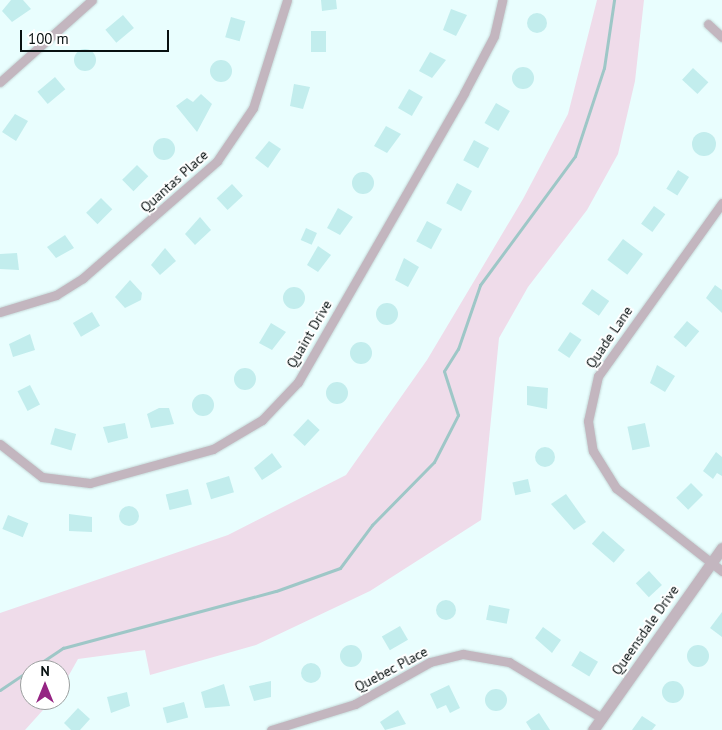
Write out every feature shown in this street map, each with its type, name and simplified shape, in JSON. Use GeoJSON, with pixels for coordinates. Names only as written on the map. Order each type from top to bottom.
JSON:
{"type":"FeatureCollection","features":[{"type":"Feature","properties":{"kind":"street"},"geometry":{"type":"LineString","coordinates":[[0,82],[92,0]]}},
{"type":"Feature","properties":{"kind":"street","name":"Quantas Place"},"geometry":{"type":"LineString","coordinates":[[0,312],[56,294],[83,278],[217,161],[252,108],[287,0]]}},
{"type":"Feature","properties":{"kind":"street","name":"Quaint Drive"},"geometry":{"type":"LineString","coordinates":[[0,444],[42,477],[90,483],[213,449],[262,420],[298,382],[464,93],[494,36],[502,0]]}},
{"type":"Feature","properties":{"kind":"street"},"geometry":{"type":"LineString","coordinates":[[708,24],[722,37]]}},
{"type":"Feature","properties":{"kind":"street","name":"Quade Lane"},"geometry":{"type":"LineString","coordinates":[[722,203],[598,376],[588,421],[593,451],[606,477],[722,572]]}},
{"type":"Feature","properties":{"kind":"street","name":"Queensdale Drive"},"geometry":{"type":"LineString","coordinates":[[593,730],[722,548]]}},
{"type":"Feature","properties":{"kind":"street","name":"Quebec Place"},"geometry":{"type":"LineString","coordinates":[[271,730],[354,704],[430,662],[463,654],[509,662],[602,718]]}},
{"type":"Feature","properties":{"kind":"shaded area"},"geometry":{"type":"Polygon","coordinates":[[[597,0],[644,0],[635,81],[618,154],[587,210],[528,287],[499,338],[481,520],[370,591],[256,645],[150,675],[145,650],[78,659],[70,673],[70,660],[20,660],[20,710],[43,710],[25,730],[0,730],[0,613],[228,535],[346,475],[427,360],[523,199],[568,114],[597,0]]]}},
{"type":"Feature","properties":{"kind":"building"},"geometry":{"type":"Polygon","coordinates":[[[11,0],[23,0],[31,9],[12,22],[2,11],[11,0]]]}},
{"type":"Feature","properties":{"kind":"building"},"geometry":{"type":"Polygon","coordinates":[[[321,0],[336,0],[337,9],[322,11],[321,0]]]}},
{"type":"Feature","properties":{"kind":"building"},"geometry":{"type":"Polygon","coordinates":[[[451,9],[467,15],[456,36],[443,30],[451,9]]]}},
{"type":"Feature","properties":{"kind":"building"},"geometry":{"type":"Polygon","coordinates":[[[533,13],[541,13],[547,19],[547,27],[541,33],[533,33],[527,27],[527,19],[533,13]]]}},
{"type":"Feature","properties":{"kind":"building"},"geometry":{"type":"Polygon","coordinates":[[[123,15],[134,28],[116,43],[105,30],[123,15]]]}},
{"type":"Feature","properties":{"kind":"building"},"geometry":{"type":"Polygon","coordinates":[[[231,17],[245,21],[240,41],[225,37],[231,17]]]}},
{"type":"Feature","properties":{"kind":"building"},"geometry":{"type":"Polygon","coordinates":[[[311,31],[326,31],[326,52],[311,52],[311,31]]]}},
{"type":"Feature","properties":{"kind":"building"},"geometry":{"type":"Polygon","coordinates":[[[85,49],[93,52],[96,60],[93,68],[85,71],[77,68],[74,60],[77,52],[85,49]]]}},
{"type":"Feature","properties":{"kind":"building"},"geometry":{"type":"Polygon","coordinates":[[[430,52],[446,60],[432,78],[419,71],[430,52]]]}},
{"type":"Feature","properties":{"kind":"building"},"geometry":{"type":"Polygon","coordinates":[[[221,60],[229,63],[232,71],[229,79],[221,82],[213,79],[210,71],[213,63],[221,60]]]}},
{"type":"Feature","properties":{"kind":"building"},"geometry":{"type":"Polygon","coordinates":[[[523,67],[531,70],[534,78],[531,86],[523,89],[515,86],[512,78],[515,70],[523,67]]]}},
{"type":"Feature","properties":{"kind":"building"},"geometry":{"type":"Polygon","coordinates":[[[693,68],[708,82],[697,94],[682,80],[693,68]]]}},
{"type":"Feature","properties":{"kind":"building"},"geometry":{"type":"Polygon","coordinates":[[[55,77],[65,89],[48,104],[37,92],[55,77]]]}},
{"type":"Feature","properties":{"kind":"building"},"geometry":{"type":"Polygon","coordinates":[[[294,84],[310,87],[303,109],[290,106],[294,84]]]}},
{"type":"Feature","properties":{"kind":"building"},"geometry":{"type":"Polygon","coordinates":[[[409,89],[423,97],[412,116],[398,108],[409,89]]]}},
{"type":"Feature","properties":{"kind":"building"},"geometry":{"type":"Polygon","coordinates":[[[201,94],[212,104],[197,132],[176,106],[187,98],[193,102],[201,94]]]}},
{"type":"Feature","properties":{"kind":"building"},"geometry":{"type":"Polygon","coordinates":[[[496,103],[510,111],[498,131],[484,123],[496,103]]]}},
{"type":"Feature","properties":{"kind":"building"},"geometry":{"type":"Polygon","coordinates":[[[15,114],[28,121],[16,141],[2,132],[15,114]]]}},
{"type":"Feature","properties":{"kind":"building"},"geometry":{"type":"Polygon","coordinates":[[[386,126],[401,134],[387,153],[374,146],[386,126]]]}},
{"type":"Feature","properties":{"kind":"building"},"geometry":{"type":"Polygon","coordinates":[[[704,132],[709,133],[715,139],[715,149],[709,155],[704,156],[699,155],[693,149],[692,144],[693,139],[699,133],[704,132]]]}},
{"type":"Feature","properties":{"kind":"building"},"geometry":{"type":"Polygon","coordinates":[[[164,138],[172,141],[175,149],[172,157],[164,160],[156,157],[153,149],[156,141],[164,138]]]}},
{"type":"Feature","properties":{"kind":"building"},"geometry":{"type":"Polygon","coordinates":[[[474,140],[489,148],[478,168],[463,160],[474,140]]]}},
{"type":"Feature","properties":{"kind":"building"},"geometry":{"type":"Polygon","coordinates":[[[269,141],[281,149],[268,168],[255,158],[269,141]]]}},
{"type":"Feature","properties":{"kind":"building"},"geometry":{"type":"Polygon","coordinates":[[[137,165],[148,176],[133,191],[122,180],[137,165]]]}},
{"type":"Feature","properties":{"kind":"building"},"geometry":{"type":"Polygon","coordinates":[[[678,170],[689,177],[677,196],[666,189],[678,170]]]}},
{"type":"Feature","properties":{"kind":"building"},"geometry":{"type":"Polygon","coordinates":[[[363,172],[371,175],[374,183],[371,191],[363,194],[355,191],[352,183],[355,175],[363,172]]]}},
{"type":"Feature","properties":{"kind":"building"},"geometry":{"type":"Polygon","coordinates":[[[457,183],[472,191],[461,211],[446,203],[457,183]]]}},
{"type":"Feature","properties":{"kind":"building"},"geometry":{"type":"Polygon","coordinates":[[[232,184],[243,196],[228,210],[217,198],[232,184]]]}},
{"type":"Feature","properties":{"kind":"building"},"geometry":{"type":"Polygon","coordinates":[[[101,198],[112,209],[97,224],[86,213],[101,198]]]}},
{"type":"Feature","properties":{"kind":"building"},"geometry":{"type":"Polygon","coordinates":[[[654,206],[665,214],[652,232],[641,224],[654,206]]]}},
{"type":"Feature","properties":{"kind":"building"},"geometry":{"type":"Polygon","coordinates":[[[338,208],[353,217],[340,235],[327,228],[338,208]]]}},
{"type":"Feature","properties":{"kind":"building"},"geometry":{"type":"Polygon","coordinates":[[[200,217],[211,230],[195,245],[185,234],[200,217]]]}},
{"type":"Feature","properties":{"kind":"building"},"geometry":{"type":"Polygon","coordinates":[[[427,221],[442,229],[431,249],[416,241],[427,221]]]}},
{"type":"Feature","properties":{"kind":"building"},"geometry":{"type":"Polygon","coordinates":[[[306,228],[317,233],[312,245],[301,240],[306,228]]]}},
{"type":"Feature","properties":{"kind":"building"},"geometry":{"type":"Polygon","coordinates":[[[65,235],[74,248],[56,258],[47,247],[65,235]]]}},
{"type":"Feature","properties":{"kind":"building"},"geometry":{"type":"Polygon","coordinates":[[[623,239],[643,254],[627,275],[607,260],[623,239]]]}},
{"type":"Feature","properties":{"kind":"building"},"geometry":{"type":"Polygon","coordinates":[[[318,246],[331,255],[318,272],[307,265],[318,246]]]}},
{"type":"Feature","properties":{"kind":"building"},"geometry":{"type":"Polygon","coordinates":[[[165,248],[176,261],[160,275],[151,265],[165,248]]]}},
{"type":"Feature","properties":{"kind":"building"},"geometry":{"type":"Polygon","coordinates":[[[17,253],[19,270],[0,269],[0,254],[17,253]]]}},
{"type":"Feature","properties":{"kind":"building"},"geometry":{"type":"Polygon","coordinates":[[[404,258],[419,267],[408,287],[395,280],[404,258]]]}},
{"type":"Feature","properties":{"kind":"building"},"geometry":{"type":"Polygon","coordinates":[[[130,280],[142,293],[141,300],[125,308],[115,297],[130,280]]]}},
{"type":"Feature","properties":{"kind":"building"},"geometry":{"type":"Polygon","coordinates":[[[715,285],[722,290],[722,313],[706,298],[715,285]]]}},
{"type":"Feature","properties":{"kind":"building"},"geometry":{"type":"Polygon","coordinates":[[[294,287],[302,290],[305,298],[302,306],[294,309],[286,306],[283,298],[286,290],[294,287]]]}},
{"type":"Feature","properties":{"kind":"building"},"geometry":{"type":"Polygon","coordinates":[[[592,289],[609,301],[599,316],[582,304],[592,289]]]}},
{"type":"Feature","properties":{"kind":"building"},"geometry":{"type":"Polygon","coordinates":[[[383,303],[391,303],[398,310],[398,318],[391,325],[383,325],[376,318],[376,310],[383,303]]]}},
{"type":"Feature","properties":{"kind":"building"},"geometry":{"type":"Polygon","coordinates":[[[92,312],[100,326],[81,337],[73,323],[92,312]]]}},
{"type":"Feature","properties":{"kind":"building"},"geometry":{"type":"Polygon","coordinates":[[[687,321],[699,331],[686,347],[674,337],[687,321]]]}},
{"type":"Feature","properties":{"kind":"building"},"geometry":{"type":"Polygon","coordinates":[[[271,323],[286,332],[272,350],[259,343],[271,323]]]}},
{"type":"Feature","properties":{"kind":"building"},"geometry":{"type":"Polygon","coordinates":[[[570,332],[582,340],[569,358],[558,350],[570,332]]]}},
{"type":"Feature","properties":{"kind":"building"},"geometry":{"type":"Polygon","coordinates":[[[30,334],[35,350],[13,357],[9,344],[30,334]]]}},
{"type":"Feature","properties":{"kind":"building"},"geometry":{"type":"Polygon","coordinates":[[[361,342],[369,345],[372,353],[369,361],[361,364],[353,361],[350,353],[353,345],[361,342]]]}},
{"type":"Feature","properties":{"kind":"building"},"geometry":{"type":"Polygon","coordinates":[[[657,365],[675,376],[665,392],[650,383],[657,365]]]}},
{"type":"Feature","properties":{"kind":"building"},"geometry":{"type":"Polygon","coordinates":[[[245,368],[253,371],[256,379],[253,387],[245,390],[237,387],[234,379],[237,371],[245,368]]]}},
{"type":"Feature","properties":{"kind":"building"},"geometry":{"type":"Polygon","coordinates":[[[337,382],[345,385],[348,393],[345,401],[337,404],[329,401],[326,393],[329,385],[337,382]]]}},
{"type":"Feature","properties":{"kind":"building"},"geometry":{"type":"Polygon","coordinates":[[[30,385],[40,405],[28,411],[18,391],[30,385]]]}},
{"type":"Feature","properties":{"kind":"building"},"geometry":{"type":"Polygon","coordinates":[[[527,386],[548,388],[547,409],[527,405],[527,386]]]}},
{"type":"Feature","properties":{"kind":"building"},"geometry":{"type":"Polygon","coordinates":[[[199,394],[207,394],[214,401],[214,409],[207,416],[199,416],[192,409],[192,401],[199,394]]]}},
{"type":"Feature","properties":{"kind":"building"},"geometry":{"type":"Polygon","coordinates":[[[159,408],[169,408],[174,424],[151,428],[147,414],[159,408]]]}},
{"type":"Feature","properties":{"kind":"building"},"geometry":{"type":"Polygon","coordinates":[[[308,419],[320,430],[305,446],[293,435],[308,419]]]}},
{"type":"Feature","properties":{"kind":"building"},"geometry":{"type":"Polygon","coordinates":[[[125,423],[128,438],[108,443],[103,427],[125,423]]]}},
{"type":"Feature","properties":{"kind":"building"},"geometry":{"type":"Polygon","coordinates":[[[645,423],[650,446],[632,450],[627,427],[645,423]]]}},
{"type":"Feature","properties":{"kind":"building"},"geometry":{"type":"Polygon","coordinates":[[[55,428],[76,434],[71,450],[50,444],[55,428]]]}},
{"type":"Feature","properties":{"kind":"building"},"geometry":{"type":"Polygon","coordinates":[[[545,447],[552,450],[555,457],[552,464],[545,467],[538,464],[535,457],[538,450],[545,447]]]}},
{"type":"Feature","properties":{"kind":"building"},"geometry":{"type":"Polygon","coordinates":[[[716,452],[722,457],[722,476],[717,473],[713,479],[703,471],[716,452]]]}},
{"type":"Feature","properties":{"kind":"building"},"geometry":{"type":"Polygon","coordinates":[[[272,453],[282,467],[262,480],[254,468],[272,453]]]}},
{"type":"Feature","properties":{"kind":"building"},"geometry":{"type":"Polygon","coordinates":[[[229,476],[234,492],[211,499],[206,483],[229,476]]]}},
{"type":"Feature","properties":{"kind":"building"},"geometry":{"type":"Polygon","coordinates":[[[528,479],[531,492],[515,495],[512,483],[528,479]]]}},
{"type":"Feature","properties":{"kind":"building"},"geometry":{"type":"Polygon","coordinates":[[[691,483],[703,495],[688,510],[676,498],[691,483]]]}},
{"type":"Feature","properties":{"kind":"building"},"geometry":{"type":"Polygon","coordinates":[[[188,489],[192,505],[170,510],[166,495],[188,489]]]}},
{"type":"Feature","properties":{"kind":"building"},"geometry":{"type":"Polygon","coordinates":[[[566,494],[586,522],[574,530],[551,504],[566,494]]]}},
{"type":"Feature","properties":{"kind":"building"},"geometry":{"type":"Polygon","coordinates":[[[129,506],[136,509],[139,516],[136,523],[129,526],[122,523],[119,516],[122,509],[129,506]]]}},
{"type":"Feature","properties":{"kind":"building"},"geometry":{"type":"Polygon","coordinates":[[[69,514],[92,517],[92,532],[69,531],[69,514]]]}},
{"type":"Feature","properties":{"kind":"building"},"geometry":{"type":"Polygon","coordinates":[[[8,515],[28,523],[23,537],[2,529],[8,515]]]}},
{"type":"Feature","properties":{"kind":"building"},"geometry":{"type":"Polygon","coordinates":[[[603,531],[625,550],[614,563],[592,544],[603,531]]]}},
{"type":"Feature","properties":{"kind":"building"},"geometry":{"type":"Polygon","coordinates":[[[649,571],[662,585],[649,597],[636,583],[649,571]]]}},
{"type":"Feature","properties":{"kind":"building"},"geometry":{"type":"Polygon","coordinates":[[[442,600],[450,600],[456,606],[456,614],[450,620],[442,620],[436,614],[436,606],[442,600]]]}},
{"type":"Feature","properties":{"kind":"building"},"geometry":{"type":"Polygon","coordinates":[[[489,605],[510,609],[507,624],[486,620],[489,605]]]}},
{"type":"Feature","properties":{"kind":"building"},"geometry":{"type":"Polygon","coordinates":[[[722,612],[722,637],[710,628],[722,612]]]}},
{"type":"Feature","properties":{"kind":"building"},"geometry":{"type":"Polygon","coordinates":[[[400,626],[408,640],[390,650],[382,636],[400,626]]]}},
{"type":"Feature","properties":{"kind":"building"},"geometry":{"type":"Polygon","coordinates":[[[543,627],[561,640],[552,653],[535,638],[543,627]]]}},
{"type":"Feature","properties":{"kind":"building"},"geometry":{"type":"Polygon","coordinates":[[[351,645],[359,648],[362,656],[359,664],[351,667],[343,664],[340,656],[343,648],[351,645]]]}},
{"type":"Feature","properties":{"kind":"building"},"geometry":{"type":"Polygon","coordinates":[[[698,645],[706,648],[709,656],[706,664],[698,667],[690,664],[687,656],[690,648],[698,645]]]}},
{"type":"Feature","properties":{"kind":"building"},"geometry":{"type":"Polygon","coordinates":[[[580,651],[598,662],[589,676],[571,666],[580,651]]]}},
{"type":"Feature","properties":{"kind":"building"},"geometry":{"type":"Polygon","coordinates":[[[307,663],[315,663],[321,669],[321,677],[315,683],[307,683],[301,677],[301,669],[307,663]]]}},
{"type":"Feature","properties":{"kind":"building"},"geometry":{"type":"Polygon","coordinates":[[[271,681],[271,697],[254,701],[249,686],[271,681]]]}},
{"type":"Feature","properties":{"kind":"building"},"geometry":{"type":"Polygon","coordinates":[[[673,681],[681,684],[684,692],[681,700],[673,703],[665,700],[662,692],[665,684],[673,681]]]}},
{"type":"Feature","properties":{"kind":"building"},"geometry":{"type":"Polygon","coordinates":[[[224,684],[230,706],[205,708],[201,692],[224,684]]]}},
{"type":"Feature","properties":{"kind":"building"},"geometry":{"type":"Polygon","coordinates":[[[449,685],[460,708],[450,713],[446,705],[437,709],[430,694],[449,685]]]}},
{"type":"Feature","properties":{"kind":"building"},"geometry":{"type":"Polygon","coordinates":[[[496,689],[504,692],[507,700],[504,708],[496,711],[488,708],[485,700],[488,692],[496,689]]]}},
{"type":"Feature","properties":{"kind":"building"},"geometry":{"type":"Polygon","coordinates":[[[127,692],[130,706],[111,713],[107,697],[127,692]]]}},
{"type":"Feature","properties":{"kind":"building"},"geometry":{"type":"Polygon","coordinates":[[[184,702],[188,717],[167,723],[163,708],[184,702]]]}},
{"type":"Feature","properties":{"kind":"building"},"geometry":{"type":"Polygon","coordinates":[[[78,708],[90,719],[80,730],[71,730],[64,723],[78,708]]]}},
{"type":"Feature","properties":{"kind":"building"},"geometry":{"type":"Polygon","coordinates":[[[398,710],[406,724],[385,730],[380,722],[398,710]]]}},
{"type":"Feature","properties":{"kind":"building"},"geometry":{"type":"Polygon","coordinates":[[[539,713],[550,730],[531,730],[526,722],[539,713]]]}},
{"type":"Feature","properties":{"kind":"building"},"geometry":{"type":"Polygon","coordinates":[[[642,716],[656,725],[652,730],[632,730],[642,716]]]}},
{"type":"Feature","properties":{"kind":"waterway"},"geometry":{"type":"LineString","coordinates":[[45,660],[63,648],[276,591],[340,568],[372,525],[434,462],[458,415],[444,371],[458,349],[480,285],[575,156],[604,68],[614,0]]}},
{"type":"Feature","properties":{"kind":"waterway"},"geometry":{"type":"LineString","coordinates":[[0,690],[20,677]]}}]}
